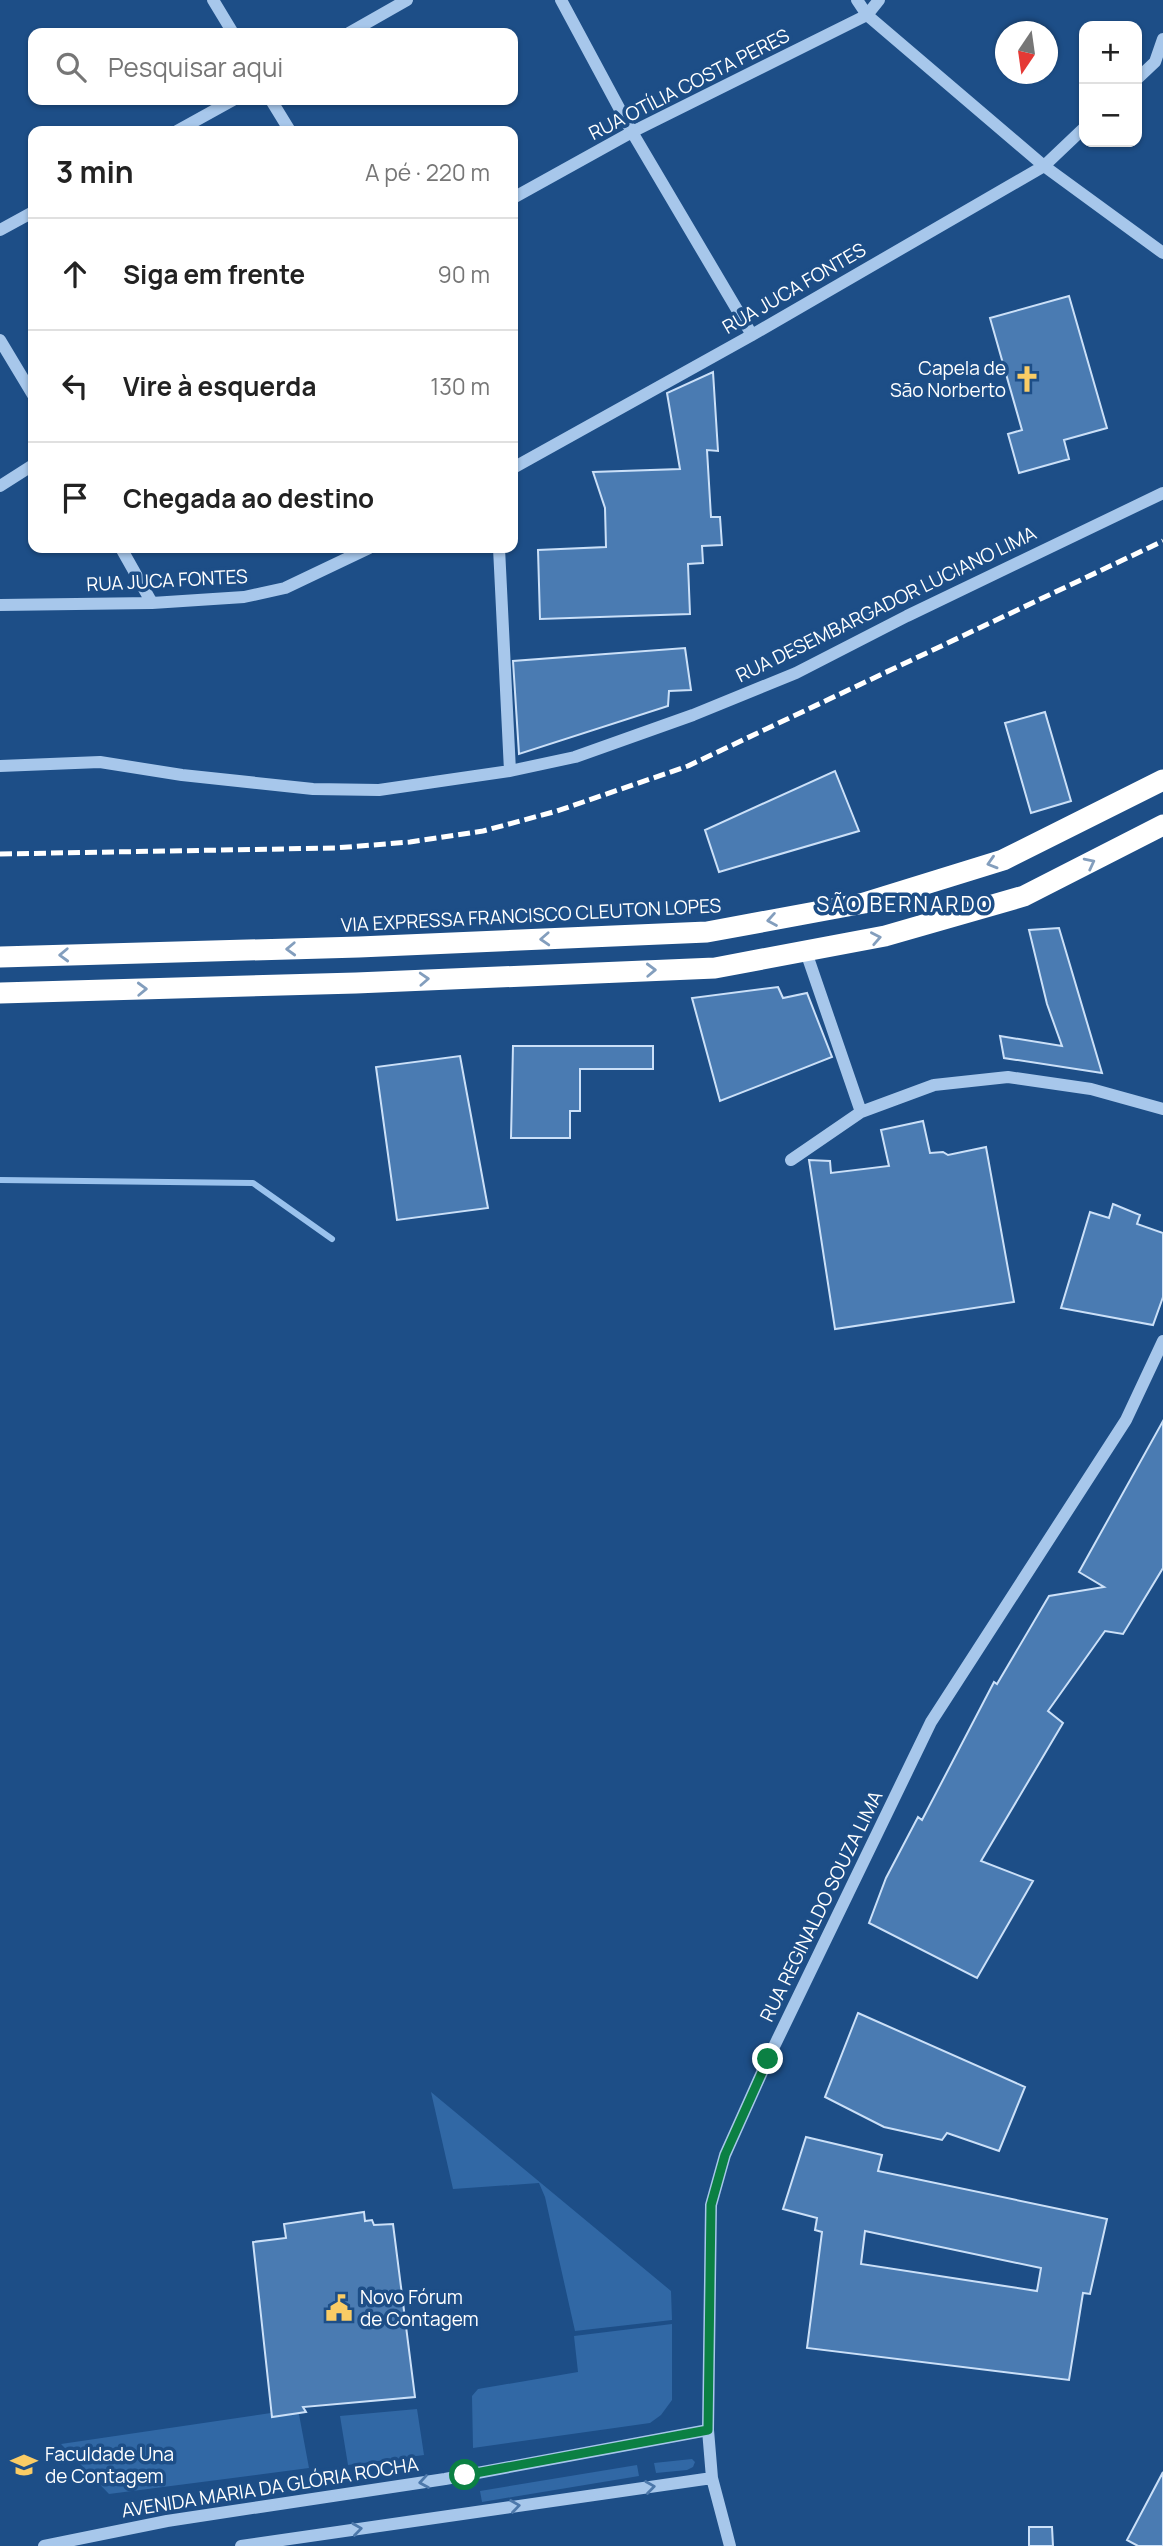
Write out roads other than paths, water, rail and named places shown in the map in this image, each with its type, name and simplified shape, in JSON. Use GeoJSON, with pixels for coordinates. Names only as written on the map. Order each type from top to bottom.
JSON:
{"type":"FeatureCollection","features":[{"type":"Feature","properties":{"kind":"highway","name":"VIA EXPRESSA FRANCISCO CLEUTON LOPES"},"geometry":{"type":"LineString","coordinates":[[0,957],[359,947],[707,932],[864,903],[1003,860],[1163,780]]}},
{"type":"Feature","properties":{"kind":"highway"},"geometry":{"type":"LineString","coordinates":[[0,993],[356,983],[715,968],[885,936],[1024,897],[1163,825]]}},
{"type":"Feature","properties":{"kind":"street"},"geometry":{"type":"LineString","coordinates":[[213,0],[230,28]]}},
{"type":"Feature","properties":{"kind":"street"},"geometry":{"type":"LineString","coordinates":[[358,28],[407,0]]}},
{"type":"Feature","properties":{"kind":"street"},"geometry":{"type":"LineString","coordinates":[[561,0],[632,132],[752,335]]}},
{"type":"Feature","properties":{"kind":"street"},"geometry":{"type":"LineString","coordinates":[[857,0],[867,15],[1044,166],[1163,253]]}},
{"type":"Feature","properties":{"kind":"street","name":"RUA OTÍLIA COSTA PERES"},"geometry":{"type":"LineString","coordinates":[[518,195],[632,132],[867,15],[879,0]]}},
{"type":"Feature","properties":{"kind":"street"},"geometry":{"type":"LineString","coordinates":[[1142,76],[1159,65],[1163,38]]}},
{"type":"Feature","properties":{"kind":"street"},"geometry":{"type":"LineString","coordinates":[[186,126],[224,105]]}},
{"type":"Feature","properties":{"kind":"street"},"geometry":{"type":"LineString","coordinates":[[274,105],[287,126]]}},
{"type":"Feature","properties":{"kind":"street","name":"RUA JUCA FONTES"},"geometry":{"type":"LineString","coordinates":[[518,465],[752,335],[1044,166],[1079,133]]}},
{"type":"Feature","properties":{"kind":"street"},"geometry":{"type":"LineString","coordinates":[[0,230],[28,215]]}},
{"type":"Feature","properties":{"kind":"street"},"geometry":{"type":"LineString","coordinates":[[0,340],[28,387]]}},
{"type":"Feature","properties":{"kind":"street"},"geometry":{"type":"LineString","coordinates":[[0,486],[28,468]]}},
{"type":"Feature","properties":{"kind":"street","name":"RUA DESEMBARGADOR LUCIANO LIMA"},"geometry":{"type":"LineString","coordinates":[[0,766],[100,762],[182,775],[313,789],[379,790],[510,771],[575,757],[693,715],[796,673],[918,610],[1163,493]]}},
{"type":"Feature","properties":{"kind":"street"},"geometry":{"type":"LineString","coordinates":[[124,553],[152,603]]}},
{"type":"Feature","properties":{"kind":"street","name":"RUA JUCA FONTES"},"geometry":{"type":"LineString","coordinates":[[0,605],[152,603],[244,597],[285,588],[358,553]]}},
{"type":"Feature","properties":{"kind":"street"},"geometry":{"type":"LineString","coordinates":[[499,553],[510,771]]}},
{"type":"Feature","properties":{"kind":"street"},"geometry":{"type":"LineString","coordinates":[[806,952],[862,1112]]}},
{"type":"Feature","properties":{"kind":"street"},"geometry":{"type":"LineString","coordinates":[[791,1160],[862,1112],[934,1085],[1008,1077],[1091,1089],[1163,1109]]}},
{"type":"Feature","properties":{"kind":"street","name":"RUA REGINALDO SOUZA LIMA"},"geometry":{"type":"LineString","coordinates":[[730,2546],[712,2478],[708,2430],[711,2205],[725,2155],[768,2059],[931,1722],[1126,1420],[1163,1341]]}},
{"type":"Feature","properties":{"kind":"street","name":"AVENIDA MARIA DA GLÓRIA ROCHA"},"geometry":{"type":"LineString","coordinates":[[44,2546],[167,2521],[444,2479],[708,2430]]}},
{"type":"Feature","properties":{"kind":"street"},"geometry":{"type":"LineString","coordinates":[[241,2546],[712,2478]]}},
{"type":"Feature","properties":{"kind":"waterway"},"geometry":{"type":"LineString","coordinates":[[0,1180],[253,1183],[332,1239]]}},
{"type":"Feature","properties":{"kind":"railway"},"geometry":{"type":"LineString","coordinates":[[0,854],[335,848],[410,842],[483,831],[557,811],[688,766],[1163,541]]}},
{"type":"Feature","properties":{"kind":"place","name":"Capela de São Norberto"},"geometry":{"type":"Point","coordinates":[1027,379]}},
{"type":"Feature","properties":{"kind":"place","name":"Novo Fórum de Contagem"},"geometry":{"type":"Point","coordinates":[339,2308]}},
{"type":"Feature","properties":{"kind":"place","name":"Faculdade Una de Contagem"},"geometry":{"type":"Point","coordinates":[24,2465]}},
{"type":"Feature","properties":{"kind":"district","name":"SÃO BERNARDO"},"geometry":{"type":"Point","coordinates":[905,905]}}]}
